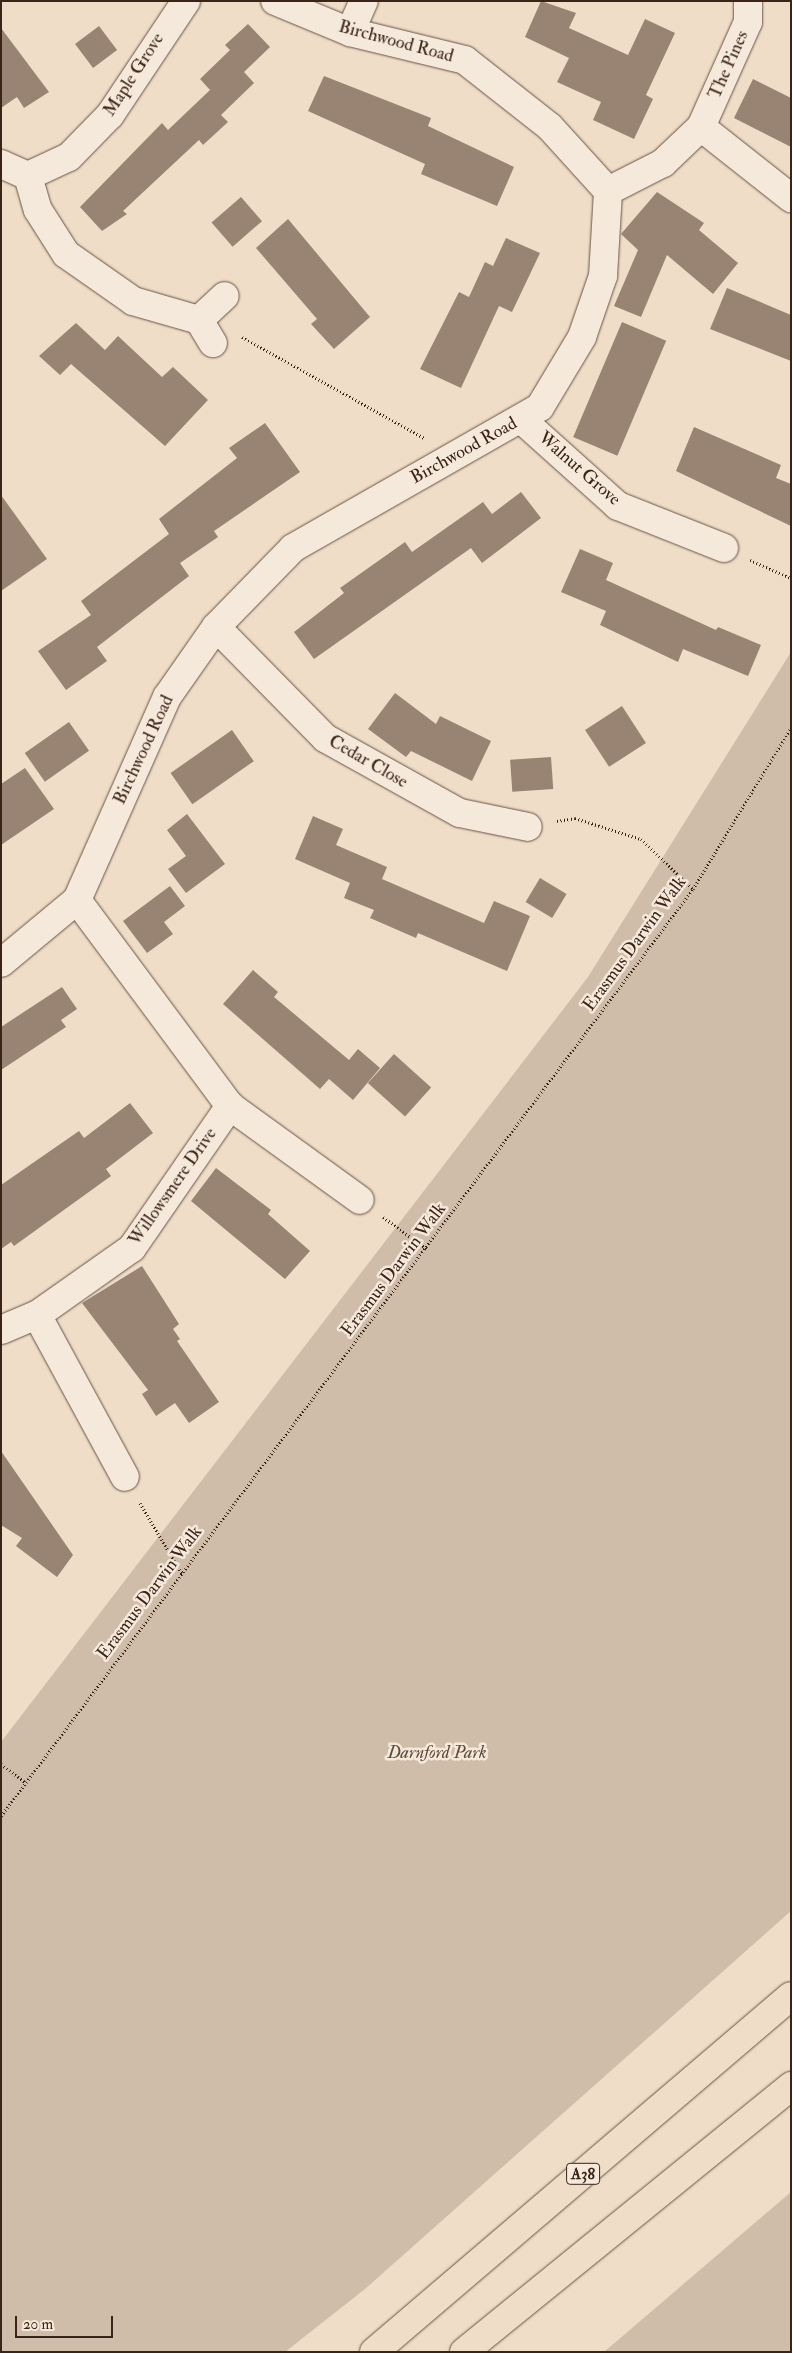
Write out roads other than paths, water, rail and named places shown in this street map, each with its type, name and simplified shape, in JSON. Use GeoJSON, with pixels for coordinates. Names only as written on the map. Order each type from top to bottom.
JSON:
{"type":"FeatureCollection","features":[{"type":"Feature","properties":{"kind":"highway","name":"A38"},"geometry":{"type":"LineString","coordinates":[[374,2352],[791,1996]]}},
{"type":"Feature","properties":{"kind":"highway"},"geometry":{"type":"LineString","coordinates":[[464,2352],[791,2086]]}},
{"type":"Feature","properties":{"kind":"street","name":"Maple Grove"},"geometry":{"type":"LineString","coordinates":[[28,176],[69,157],[110,115],[186,1]]}},
{"type":"Feature","properties":{"kind":"street","name":"Birchwood Road"},"geometry":{"type":"LineString","coordinates":[[1,963],[77,900],[167,696],[216,627],[293,548],[540,407],[582,337],[603,276],[608,191],[550,127],[465,60],[350,32],[275,1]]}},
{"type":"Feature","properties":{"kind":"street"},"geometry":{"type":"LineString","coordinates":[[350,32],[364,1]]}},
{"type":"Feature","properties":{"kind":"street","name":"The Pines"},"geometry":{"type":"LineString","coordinates":[[608,191],[663,163],[701,127],[748,22],[748,1]]}},
{"type":"Feature","properties":{"kind":"street"},"geometry":{"type":"LineString","coordinates":[[701,127],[791,198]]}},
{"type":"Feature","properties":{"kind":"street"},"geometry":{"type":"LineString","coordinates":[[1,164],[28,176],[38,210],[66,254],[133,301],[206,331],[225,296]]}},
{"type":"Feature","properties":{"kind":"street","name":"Walnut Grove"},"geometry":{"type":"LineString","coordinates":[[521,418],[618,506],[724,548]]}},
{"type":"Feature","properties":{"kind":"street","name":"Cedar Close"},"geometry":{"type":"LineString","coordinates":[[216,627],[325,738],[460,813],[528,827]]}},
{"type":"Feature","properties":{"kind":"street"},"geometry":{"type":"LineString","coordinates":[[77,900],[230,1106],[360,1200]]}},
{"type":"Feature","properties":{"kind":"street","name":"Willowsmere Drive"},"geometry":{"type":"LineString","coordinates":[[1,1330],[37,1314],[132,1248],[230,1106]]}},
{"type":"Feature","properties":{"kind":"street"},"geometry":{"type":"LineString","coordinates":[[37,1314],[125,1478]]}},
{"type":"Feature","properties":{"kind":"park label","name":"Darnford Park"},"geometry":{"type":"Point","coordinates":[437,1753]}}]}
